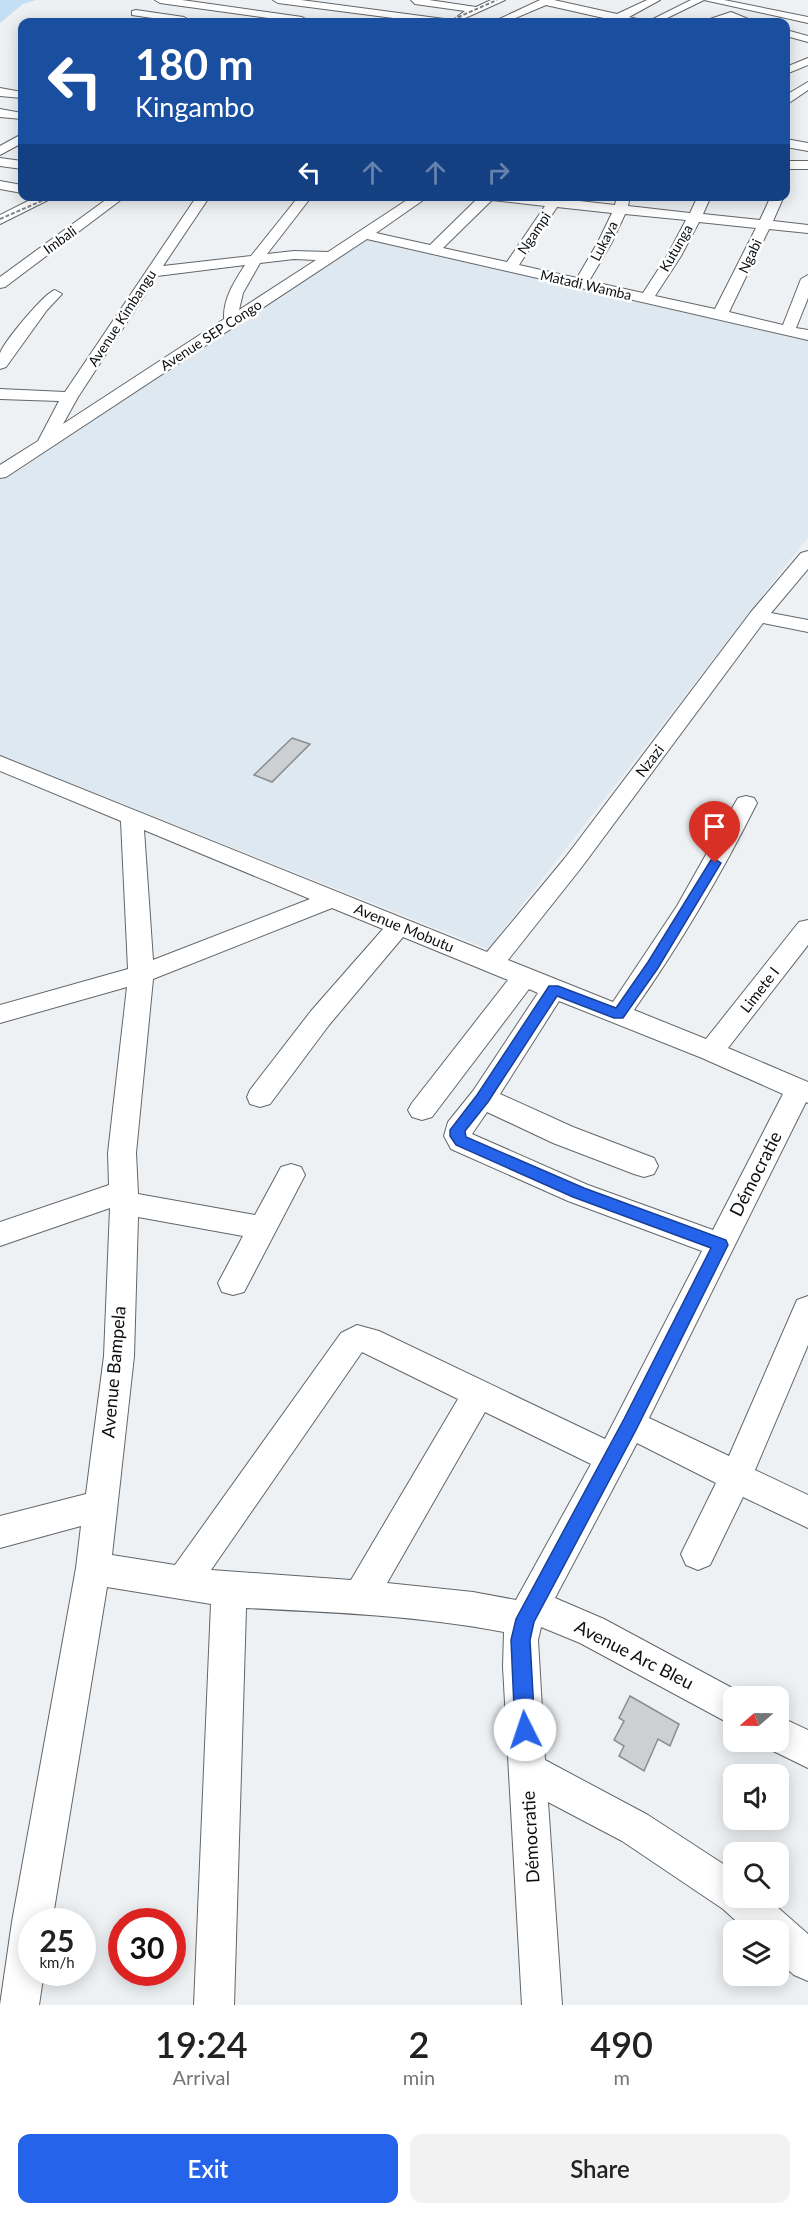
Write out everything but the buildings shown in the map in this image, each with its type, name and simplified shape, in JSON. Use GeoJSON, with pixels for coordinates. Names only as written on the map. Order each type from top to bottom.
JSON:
{"type":"FeatureCollection","features":[{"type":"Feature","properties":{"kind":"street"},"geometry":{"type":"LineString","coordinates":[[160,0],[287,18]]}},
{"type":"Feature","properties":{"kind":"street"},"geometry":{"type":"LineString","coordinates":[[202,18],[228,0]]}},
{"type":"Feature","properties":{"kind":"street"},"geometry":{"type":"LineString","coordinates":[[278,0],[414,18]]}},
{"type":"Feature","properties":{"kind":"street"},"geometry":{"type":"LineString","coordinates":[[405,0],[474,12],[493,18]]}},
{"type":"Feature","properties":{"kind":"street"},"geometry":{"type":"LineString","coordinates":[[459,18],[500,0]]}},
{"type":"Feature","properties":{"kind":"street"},"geometry":{"type":"LineString","coordinates":[[616,18],[655,0]]}},
{"type":"Feature","properties":{"kind":"street"},"geometry":{"type":"LineString","coordinates":[[661,18],[699,0]]}},
{"type":"Feature","properties":{"kind":"street"},"geometry":{"type":"LineString","coordinates":[[709,0],[808,20]]}},
{"type":"Feature","properties":{"kind":"street"},"geometry":{"type":"LineString","coordinates":[[754,0],[769,11]]}},
{"type":"Feature","properties":{"kind":"street"},"geometry":{"type":"LineString","coordinates":[[513,18],[547,1],[606,18]]}},
{"type":"Feature","properties":{"kind":"street"},"geometry":{"type":"LineString","coordinates":[[562,18],[596,3]]}},
{"type":"Feature","properties":{"kind":"street"},"geometry":{"type":"LineString","coordinates":[[136,13],[181,18]]}},
{"type":"Feature","properties":{"kind":"street"},"geometry":{"type":"LineString","coordinates":[[720,18],[731,15],[740,18]]}},
{"type":"Feature","properties":{"kind":"street"},"geometry":{"type":"LineString","coordinates":[[790,34],[808,39]]}},
{"type":"Feature","properties":{"kind":"street"},"geometry":{"type":"LineString","coordinates":[[790,69],[808,61]]}},
{"type":"Feature","properties":{"kind":"street"},"geometry":{"type":"LineString","coordinates":[[790,98],[808,85]]}},
{"type":"Feature","properties":{"kind":"street"},"geometry":{"type":"LineString","coordinates":[[0,92],[18,94]]}},
{"type":"Feature","properties":{"kind":"street"},"geometry":{"type":"LineString","coordinates":[[0,113],[18,115]]}},
{"type":"Feature","properties":{"kind":"street"},"geometry":{"type":"LineString","coordinates":[[0,136],[18,138]]}},
{"type":"Feature","properties":{"kind":"street"},"geometry":{"type":"LineString","coordinates":[[0,151],[18,141]]}},
{"type":"Feature","properties":{"kind":"street"},"geometry":{"type":"LineString","coordinates":[[790,144],[808,147]]}},
{"type":"Feature","properties":{"kind":"street"},"geometry":{"type":"LineString","coordinates":[[0,162],[18,164]]}},
{"type":"Feature","properties":{"kind":"street"},"geometry":{"type":"LineString","coordinates":[[790,165],[808,165]]}},
{"type":"Feature","properties":{"kind":"street"},"geometry":{"type":"LineString","coordinates":[[0,185],[18,188]]}},
{"type":"Feature","properties":{"kind":"street"},"geometry":{"type":"LineString","coordinates":[[3,216],[38,201]]}},
{"type":"Feature","properties":{"kind":"street","name":"Imbali"},"geometry":{"type":"LineString","coordinates":[[0,284],[113,201]]}},
{"type":"Feature","properties":{"kind":"street","name":"Avenue Kimbangu"},"geometry":{"type":"LineString","coordinates":[[45,443],[70,397],[201,201]]}},
{"type":"Feature","properties":{"kind":"street"},"geometry":{"type":"LineString","coordinates":[[232,322],[233,298],[253,262],[302,201]]}},
{"type":"Feature","properties":{"kind":"street","name":"Avenue SEP Congo"},"geometry":{"type":"LineString","coordinates":[[0,473],[415,201]]}},
{"type":"Feature","properties":{"kind":"street"},"geometry":{"type":"LineString","coordinates":[[432,251],[485,201]]}},
{"type":"Feature","properties":{"kind":"street","name":"Ngampi"},"geometry":{"type":"LineString","coordinates":[[510,268],[555,201]]}},
{"type":"Feature","properties":{"kind":"street"},"geometry":{"type":"LineString","coordinates":[[589,201],[622,203],[694,218],[808,229]]}},
{"type":"Feature","properties":{"kind":"street","name":"Kutunga"},"geometry":{"type":"LineString","coordinates":[[646,299],[674,256],[702,201]]}},
{"type":"Feature","properties":{"kind":"street","name":"Ngabi"},"geometry":{"type":"LineString","coordinates":[[720,315],[776,201]]}},
{"type":"Feature","properties":{"kind":"street","name":"Lukaya"},"geometry":{"type":"LineString","coordinates":[[580,284],[596,260],[622,203]]}},
{"type":"Feature","properties":{"kind":"street","name":"Matadi Wamba"},"geometry":{"type":"LineString","coordinates":[[364,234],[808,335]]}},
{"type":"Feature","properties":{"kind":"street"},"geometry":{"type":"LineString","coordinates":[[152,272],[253,262],[294,255],[331,256]]}},
{"type":"Feature","properties":{"kind":"street"},"geometry":{"type":"LineString","coordinates":[[0,266],[20,270]]}},
{"type":"Feature","properties":{"kind":"street"},"geometry":{"type":"LineString","coordinates":[[788,330],[808,279]]}},
{"type":"Feature","properties":{"kind":"street"},"geometry":{"type":"LineString","coordinates":[[0,364],[42,307],[56,294]]}},
{"type":"Feature","properties":{"kind":"street"},"geometry":{"type":"LineString","coordinates":[[0,394],[70,397]]}},
{"type":"Feature","properties":{"kind":"street","name":"Nzazi"},"geometry":{"type":"LineString","coordinates":[[491,964],[573,863],[758,616],[794,588],[808,557]]}},
{"type":"Feature","properties":{"kind":"street"},"geometry":{"type":"LineString","coordinates":[[758,616],[808,626]]}},
{"type":"Feature","properties":{"kind":"street","name":"Avenue Mobutu"},"geometry":{"type":"LineString","coordinates":[[0,763],[132,819],[711,1051],[803,1091]]}},
{"type":"Feature","properties":{"kind":"street"},"geometry":{"type":"LineString","coordinates":[[618,1014],[653,965],[705,882],[746,802]]}},
{"type":"Feature","properties":{"kind":"street","name":"Avenue Bampela"},"geometry":{"type":"LineString","coordinates":[[35,1908],[93,1568],[119,1356],[122,1153],[141,974],[132,819]]}},
{"type":"Feature","properties":{"kind":"street"},"geometry":{"type":"LineString","coordinates":[[4,1008],[141,974],[332,899]]}},
{"type":"Feature","properties":{"kind":"street"},"geometry":{"type":"LineString","coordinates":[[260,1097],[320,1018],[399,926]]}},
{"type":"Feature","properties":{"kind":"street","name":"Limete I"},"geometry":{"type":"LineString","coordinates":[[711,1051],[808,928]]}},
{"type":"Feature","properties":{"kind":"street"},"geometry":{"type":"LineString","coordinates":[[422,1110],[524,977]]}},
{"type":"Feature","properties":{"kind":"street"},"geometry":{"type":"LineString","coordinates":[[554,989],[483,1098],[458,1130],[461,1141],[578,1193],[720,1245]]}},
{"type":"Feature","properties":{"kind":"street","name":"Démocratie"},"geometry":{"type":"LineString","coordinates":[[542,2005],[520,1640],[529,1613],[630,1424],[720,1245],[803,1091]]}},
{"type":"Feature","properties":{"kind":"street"},"geometry":{"type":"LineString","coordinates":[[483,1098],[563,1135],[644,1166]]}},
{"type":"Feature","properties":{"kind":"street"},"geometry":{"type":"LineString","coordinates":[[233,1283],[291,1175]]}},
{"type":"Feature","properties":{"kind":"street"},"geometry":{"type":"LineString","coordinates":[[0,1234],[123,1197],[263,1228]]}},
{"type":"Feature","properties":{"kind":"street"},"geometry":{"type":"LineString","coordinates":[[698,1554],[736,1477],[808,1309]]}},
{"type":"Feature","properties":{"kind":"street"},"geometry":{"type":"LineString","coordinates":[[184,1581],[357,1338],[368,1340],[612,1458]]}},
{"type":"Feature","properties":{"kind":"street"},"geometry":{"type":"LineString","coordinates":[[360,1597],[479,1394]]}},
{"type":"Feature","properties":{"kind":"street"},"geometry":{"type":"LineString","coordinates":[[630,1424],[808,1512]]}},
{"type":"Feature","properties":{"kind":"street"},"geometry":{"type":"LineString","coordinates":[[0,1532],[101,1505]]}},
{"type":"Feature","properties":{"kind":"street","name":"Avenue Arc Bleu"},"geometry":{"type":"LineString","coordinates":[[93,1568],[229,1590],[360,1597],[529,1613],[592,1631],[723,1702]]}},
{"type":"Feature","properties":{"kind":"street"},"geometry":{"type":"LineString","coordinates":[[214,2005],[229,1590]]}},
{"type":"Feature","properties":{"kind":"street"},"geometry":{"type":"LineString","coordinates":[[789,1740],[808,1750]]}},
{"type":"Feature","properties":{"kind":"street"},"geometry":{"type":"LineString","coordinates":[[528,1772],[635,1828],[723,1887]]}},
{"type":"Feature","properties":{"kind":"street"},"geometry":{"type":"LineString","coordinates":[[749,1908],[763,1920]]}},
{"type":"Feature","properties":{"kind":"street"},"geometry":{"type":"LineString","coordinates":[[789,1943],[808,1961]]}},
{"type":"Feature","properties":{"kind":"street","name":"Avenue Bampela"},"geometry":{"type":"LineString","coordinates":[[19,2005],[22,1986]]}},
{"type":"Feature","properties":{"kind":"shaded area"},"geometry":{"type":"Polygon","coordinates":[[[0,0],[36,0],[23,4],[0,23],[0,0]]]}},
{"type":"Feature","properties":{"kind":"shaded area"},"geometry":{"type":"Polygon","coordinates":[[[362,238],[808,341],[808,537],[488,949],[0,755],[0,476],[362,238]]]}},
{"type":"Feature","properties":{"kind":"railway"},"geometry":{"type":"LineString","coordinates":[[456,18],[497,0]]}},
{"type":"Feature","properties":{"kind":"railway"},"geometry":{"type":"LineString","coordinates":[[0,219],[41,201]]}},
{"type":"Feature","properties":{"kind":"route"},"geometry":{"type":"LineString","coordinates":[[525,1730],[520,1640],[525,1619],[630,1424],[720,1245],[578,1193],[461,1141],[458,1130],[483,1098],[554,989],[618,1014],[653,965],[715,863]]}}]}
